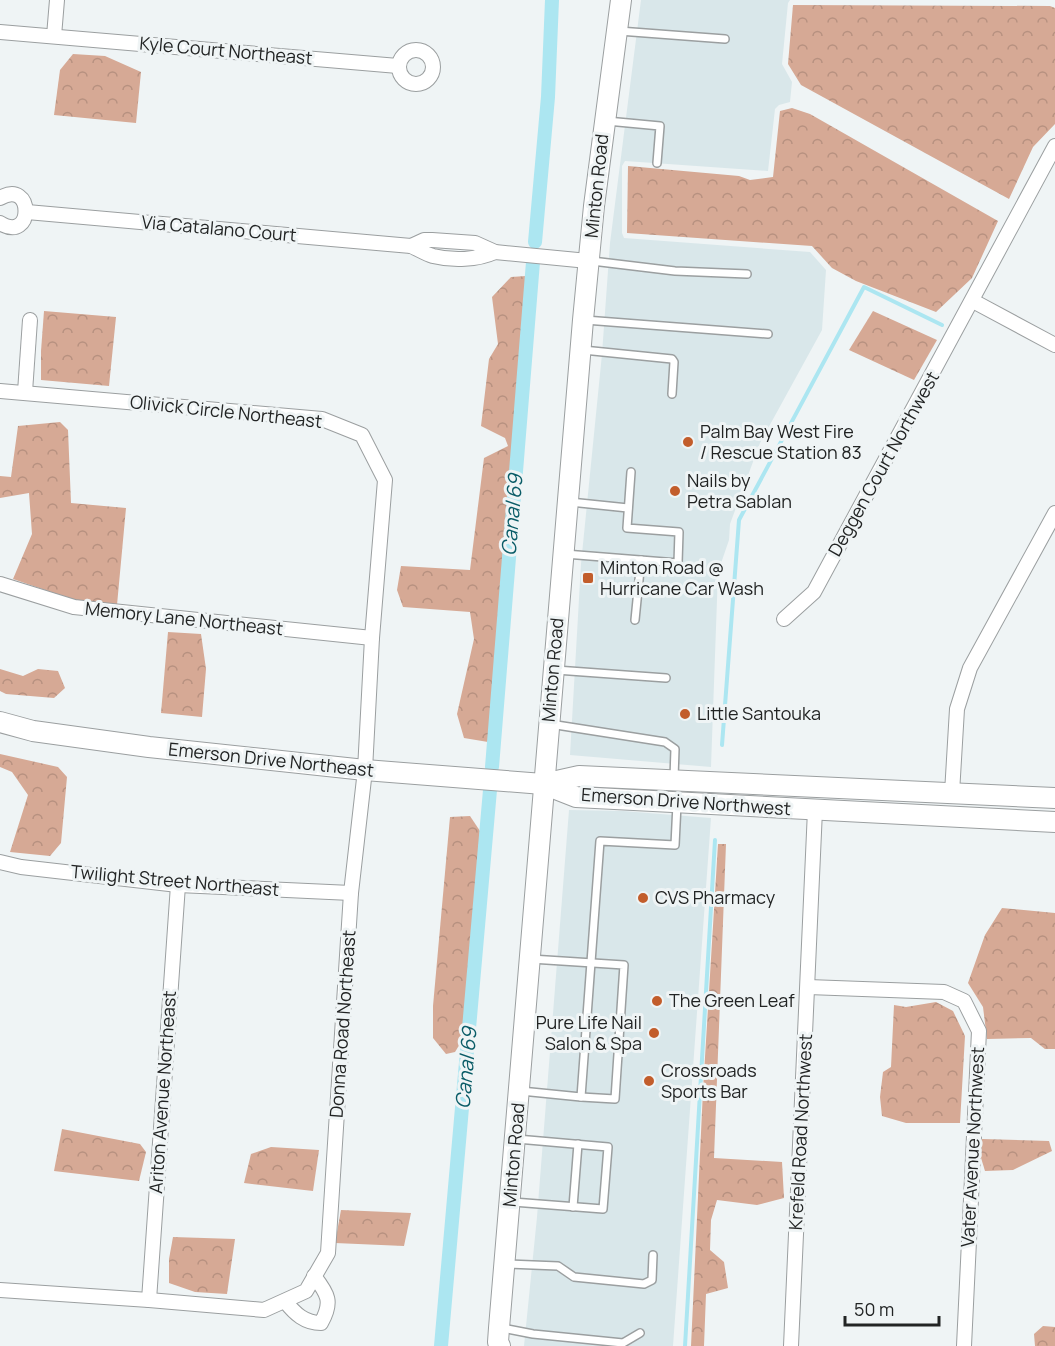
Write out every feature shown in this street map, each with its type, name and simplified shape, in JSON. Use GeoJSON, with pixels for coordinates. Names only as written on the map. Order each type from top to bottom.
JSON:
{"type":"FeatureCollection","features":[{"type":"Feature","properties":{"kind":"street"},"geometry":{"type":"LineString","coordinates":[[54,36],[57,0]]}},
{"type":"Feature","properties":{"kind":"street","name":"Minton Road"},"geometry":{"type":"LineString","coordinates":[[498,1340],[588,261],[604,120],[621,0]]}},
{"type":"Feature","properties":{"kind":"street","name":"Kyle Court Northeast"},"geometry":{"type":"LineString","coordinates":[[0,32],[398,66]]}},
{"type":"Feature","properties":{"kind":"street","name":"Deggen Court Northwest"},"geometry":{"type":"LineString","coordinates":[[784,619],[814,592],[1055,147]]}},
{"type":"Feature","properties":{"kind":"street"},"geometry":{"type":"LineString","coordinates":[[0,198],[9,195],[20,198],[24,201],[27,212],[23,222],[19,225],[9,227],[0,223]]}},
{"type":"Feature","properties":{"kind":"street","name":"Via Catalano Court"},"geometry":{"type":"LineString","coordinates":[[27,212],[411,246],[432,256],[454,258],[471,259],[495,252]]}},
{"type":"Feature","properties":{"kind":"street","name":"Via Catalano Court"},"geometry":{"type":"LineString","coordinates":[[411,246],[424,240],[476,243],[495,252],[588,261]]}},
{"type":"Feature","properties":{"kind":"street"},"geometry":{"type":"LineString","coordinates":[[454,258],[455,242]]}},
{"type":"Feature","properties":{"kind":"street"},"geometry":{"type":"LineString","coordinates":[[973,301],[1055,345]]}},
{"type":"Feature","properties":{"kind":"street"},"geometry":{"type":"LineString","coordinates":[[25,392],[30,320]]}},
{"type":"Feature","properties":{"kind":"street","name":"Olivick Circle Northeast"},"geometry":{"type":"LineString","coordinates":[[0,391],[322,419],[362,435],[385,480],[372,638],[365,770]]}},
{"type":"Feature","properties":{"kind":"street"},"geometry":{"type":"LineString","coordinates":[[952,793],[957,709],[970,668],[1055,513]]}},
{"type":"Feature","properties":{"kind":"street","name":"Memory Lane Northeast"},"geometry":{"type":"LineString","coordinates":[[0,584],[74,608],[372,638]]}},
{"type":"Feature","properties":{"kind":"street","name":"Emerson Drive Northeast"},"geometry":{"type":"LineString","coordinates":[[0,722],[33,731],[149,747],[365,770],[543,784]]}},
{"type":"Feature","properties":{"kind":"street","name":"Donna Road Northeast"},"geometry":{"type":"LineString","coordinates":[[0,1290],[264,1310],[306,1291],[328,1253],[351,893],[365,770]]}},
{"type":"Feature","properties":{"kind":"street","name":"Emerson Drive Northwest"},"geometry":{"type":"LineString","coordinates":[[543,784],[579,776],[1055,798]]}},
{"type":"Feature","properties":{"kind":"street","name":"Emerson Drive Northwest"},"geometry":{"type":"LineString","coordinates":[[543,784],[576,796],[1055,822]]}},
{"type":"Feature","properties":{"kind":"street","name":"Krefeld Road Northwest"},"geometry":{"type":"LineString","coordinates":[[791,1346],[815,810]]}},
{"type":"Feature","properties":{"kind":"street","name":"Twilight Street Northeast"},"geometry":{"type":"LineString","coordinates":[[0,862],[21,867],[178,885],[351,893]]}},
{"type":"Feature","properties":{"kind":"street","name":"Ariton Avenue Northeast"},"geometry":{"type":"LineString","coordinates":[[149,1300],[178,885]]}},
{"type":"Feature","properties":{"kind":"street","name":"Vater Avenue Northwest"},"geometry":{"type":"LineString","coordinates":[[808,987],[944,992],[964,1000],[979,1031],[964,1346]]}},
{"type":"Feature","properties":{"kind":"street"},"geometry":{"type":"LineString","coordinates":[[285,1301],[293,1312],[310,1323],[321,1323],[328,1310],[327,1293],[314,1276]]}},
{"type":"Feature","properties":{"kind":"lane"},"geometry":{"type":"LineString","coordinates":[[617,31],[724,39]]}},
{"type":"Feature","properties":{"kind":"lane"},"geometry":{"type":"LineString","coordinates":[[604,120],[660,126],[657,163]]}},
{"type":"Feature","properties":{"kind":"lane"},"geometry":{"type":"LineString","coordinates":[[588,261],[675,271],[747,274]]}},
{"type":"Feature","properties":{"kind":"lane"},"geometry":{"type":"LineString","coordinates":[[583,320],[768,334]]}},
{"type":"Feature","properties":{"kind":"lane"},"geometry":{"type":"LineString","coordinates":[[580,350],[672,359],[674,362],[672,394]]}},
{"type":"Feature","properties":{"kind":"lane"},"geometry":{"type":"LineString","coordinates":[[563,554],[678,563],[680,532],[627,528],[631,472]]}},
{"type":"Feature","properties":{"kind":"lane"},"geometry":{"type":"LineString","coordinates":[[567,501],[628,508]]}},
{"type":"Feature","properties":{"kind":"lane"},"geometry":{"type":"LineString","coordinates":[[635,620],[641,560]]}},
{"type":"Feature","properties":{"kind":"lane"},"geometry":{"type":"LineString","coordinates":[[553,670],[666,678]]}},
{"type":"Feature","properties":{"kind":"lane"},"geometry":{"type":"LineString","coordinates":[[548,724],[671,745],[675,749],[674,780]]}},
{"type":"Feature","properties":{"kind":"lane"},"geometry":{"type":"LineString","coordinates":[[581,1097],[600,841],[675,845],[677,802]]}},
{"type":"Feature","properties":{"kind":"lane"},"geometry":{"type":"LineString","coordinates":[[519,1091],[615,1099],[624,965],[529,959]]}},
{"type":"Feature","properties":{"kind":"lane"},"geometry":{"type":"LineString","coordinates":[[510,1202],[603,1209],[608,1147],[515,1138]]}},
{"type":"Feature","properties":{"kind":"lane"},"geometry":{"type":"LineString","coordinates":[[573,1207],[578,1144]]}},
{"type":"Feature","properties":{"kind":"lane"},"geometry":{"type":"LineString","coordinates":[[505,1264],[558,1266],[574,1277],[644,1284],[652,1280],[653,1255]]}},
{"type":"Feature","properties":{"kind":"lane"},"geometry":{"type":"LineString","coordinates":[[498,1340],[533,1334],[623,1343],[640,1333]]}},
{"type":"Feature","properties":{"kind":"shaded area"},"geometry":{"type":"Polygon","coordinates":[[[641,0],[790,0],[782,64],[792,82],[790,102],[779,105],[775,109],[768,171],[625,161],[622,166],[622,233],[624,238],[810,252],[826,270],[822,330],[760,443],[730,524],[729,540],[718,572],[711,767],[570,755],[581,564],[602,354],[610,243],[641,0]]]}},
{"type":"Feature","properties":{"kind":"shaded area"},"geometry":{"type":"Polygon","coordinates":[[[569,810],[623,811],[711,818],[673,1346],[524,1346],[537,1217],[569,810]]]}},
{"type":"Feature","properties":{"kind":"green space"},"geometry":{"type":"Polygon","coordinates":[[[793,5],[1050,6],[1055,8],[1055,124],[1033,147],[1009,199],[801,85],[788,64],[793,5]]]}},
{"type":"Feature","properties":{"kind":"green space"},"geometry":{"type":"Polygon","coordinates":[[[73,54],[105,56],[141,72],[136,123],[54,115],[60,70],[73,54]]]}},
{"type":"Feature","properties":{"kind":"green space"},"geometry":{"type":"Polygon","coordinates":[[[792,108],[810,114],[998,221],[972,278],[936,312],[856,281],[832,268],[812,246],[627,233],[628,166],[739,176],[750,180],[773,177],[780,111],[792,108]]]}},
{"type":"Feature","properties":{"kind":"green space"},"geometry":{"type":"Polygon","coordinates":[[[526,276],[488,742],[464,738],[457,714],[474,639],[470,612],[403,607],[397,590],[401,566],[470,570],[484,458],[508,446],[505,438],[481,426],[489,359],[498,344],[492,297],[511,277],[526,276]]]}},
{"type":"Feature","properties":{"kind":"green space"},"geometry":{"type":"Polygon","coordinates":[[[44,311],[116,317],[109,386],[41,380],[44,311]]]}},
{"type":"Feature","properties":{"kind":"green space"},"geometry":{"type":"Polygon","coordinates":[[[873,311],[937,340],[914,380],[849,350],[873,311]]]}},
{"type":"Feature","properties":{"kind":"green space"},"geometry":{"type":"Polygon","coordinates":[[[60,422],[68,430],[71,503],[126,508],[117,605],[80,602],[13,579],[32,534],[29,493],[0,498],[0,476],[11,477],[18,426],[60,422]]]}},
{"type":"Feature","properties":{"kind":"green space"},"geometry":{"type":"Polygon","coordinates":[[[168,632],[201,634],[206,669],[202,717],[161,713],[168,632]]]}},
{"type":"Feature","properties":{"kind":"green space"},"geometry":{"type":"Polygon","coordinates":[[[0,669],[23,676],[38,669],[58,671],[65,688],[54,698],[6,694],[0,691],[0,669]]]}},
{"type":"Feature","properties":{"kind":"green space"},"geometry":{"type":"Polygon","coordinates":[[[0,754],[58,767],[67,777],[61,843],[50,856],[10,852],[28,795],[12,772],[0,767],[0,754]]]}},
{"type":"Feature","properties":{"kind":"green space"},"geometry":{"type":"Polygon","coordinates":[[[470,816],[480,831],[463,1039],[455,1052],[446,1054],[433,1038],[433,1006],[450,817],[470,816]]]}},
{"type":"Feature","properties":{"kind":"green space"},"geometry":{"type":"Polygon","coordinates":[[[718,844],[726,844],[714,1158],[782,1162],[784,1198],[757,1205],[717,1200],[711,1220],[710,1250],[724,1262],[728,1288],[706,1294],[704,1346],[691,1346],[703,1090],[718,844]]]}},
{"type":"Feature","properties":{"kind":"green space"},"geometry":{"type":"Polygon","coordinates":[[[1002,908],[1055,913],[1055,1049],[1045,1049],[1031,1038],[987,1039],[983,1007],[968,983],[985,935],[1002,908]]]}},
{"type":"Feature","properties":{"kind":"green space"},"geometry":{"type":"Polygon","coordinates":[[[936,1002],[953,1011],[965,1036],[960,1123],[906,1123],[882,1116],[880,1097],[883,1072],[891,1067],[894,1005],[906,1007],[936,1002]]]}},
{"type":"Feature","properties":{"kind":"green space"},"geometry":{"type":"Polygon","coordinates":[[[62,1129],[140,1144],[146,1152],[139,1181],[54,1171],[62,1129]]]}},
{"type":"Feature","properties":{"kind":"green space"},"geometry":{"type":"Polygon","coordinates":[[[982,1139],[1049,1141],[1052,1151],[1013,1170],[985,1171],[978,1148],[982,1139]]]}},
{"type":"Feature","properties":{"kind":"green space"},"geometry":{"type":"Polygon","coordinates":[[[271,1147],[319,1150],[313,1191],[244,1183],[251,1154],[271,1147]]]}},
{"type":"Feature","properties":{"kind":"green space"},"geometry":{"type":"Polygon","coordinates":[[[341,1210],[411,1213],[404,1246],[335,1243],[341,1210]]]}},
{"type":"Feature","properties":{"kind":"green space"},"geometry":{"type":"Polygon","coordinates":[[[173,1237],[235,1239],[227,1294],[195,1292],[169,1283],[169,1259],[173,1237]]]}},
{"type":"Feature","properties":{"kind":"green space"},"geometry":{"type":"Polygon","coordinates":[[[1043,1326],[1055,1327],[1055,1346],[1035,1346],[1034,1334],[1043,1326]]]}},
{"type":"Feature","properties":{"kind":"waterway","name":"Canal 69"},"geometry":{"type":"LineString","coordinates":[[535,242],[548,97],[552,0]]}},
{"type":"Feature","properties":{"kind":"waterway","name":"Canal 69"},"geometry":{"type":"LineString","coordinates":[[492,767],[533,262]]}},
{"type":"Feature","properties":{"kind":"waterway"},"geometry":{"type":"LineString","coordinates":[[722,745],[739,520],[864,287],[942,325]]}},
{"type":"Feature","properties":{"kind":"waterway","name":"Canal 69"},"geometry":{"type":"LineString","coordinates":[[441,1346],[490,790]]}},
{"type":"Feature","properties":{"kind":"waterway"},"geometry":{"type":"LineString","coordinates":[[685,1346],[715,840]]}},
{"type":"Feature","properties":{"kind":"place","name":"Palm Bay West Fire / Rescue Station 83"},"geometry":{"type":"Point","coordinates":[688,442]}},
{"type":"Feature","properties":{"kind":"place","name":"Nails by Petra Sablan"},"geometry":{"type":"Point","coordinates":[675,491]}},
{"type":"Feature","properties":{"kind":"place","name":"Minton Road @ Hurricane Car Wash"},"geometry":{"type":"Point","coordinates":[588,578]}},
{"type":"Feature","properties":{"kind":"place","name":"Little Santouka"},"geometry":{"type":"Point","coordinates":[685,714]}},
{"type":"Feature","properties":{"kind":"place","name":"CVS Pharmacy"},"geometry":{"type":"Point","coordinates":[643,898]}},
{"type":"Feature","properties":{"kind":"place","name":"The Green Leaf"},"geometry":{"type":"Point","coordinates":[657,1001]}},
{"type":"Feature","properties":{"kind":"place","name":"Pure Life Nail Salon & Spa"},"geometry":{"type":"Point","coordinates":[654,1033]}},
{"type":"Feature","properties":{"kind":"place","name":"Crossroads Sports Bar"},"geometry":{"type":"Point","coordinates":[649,1081]}}]}
